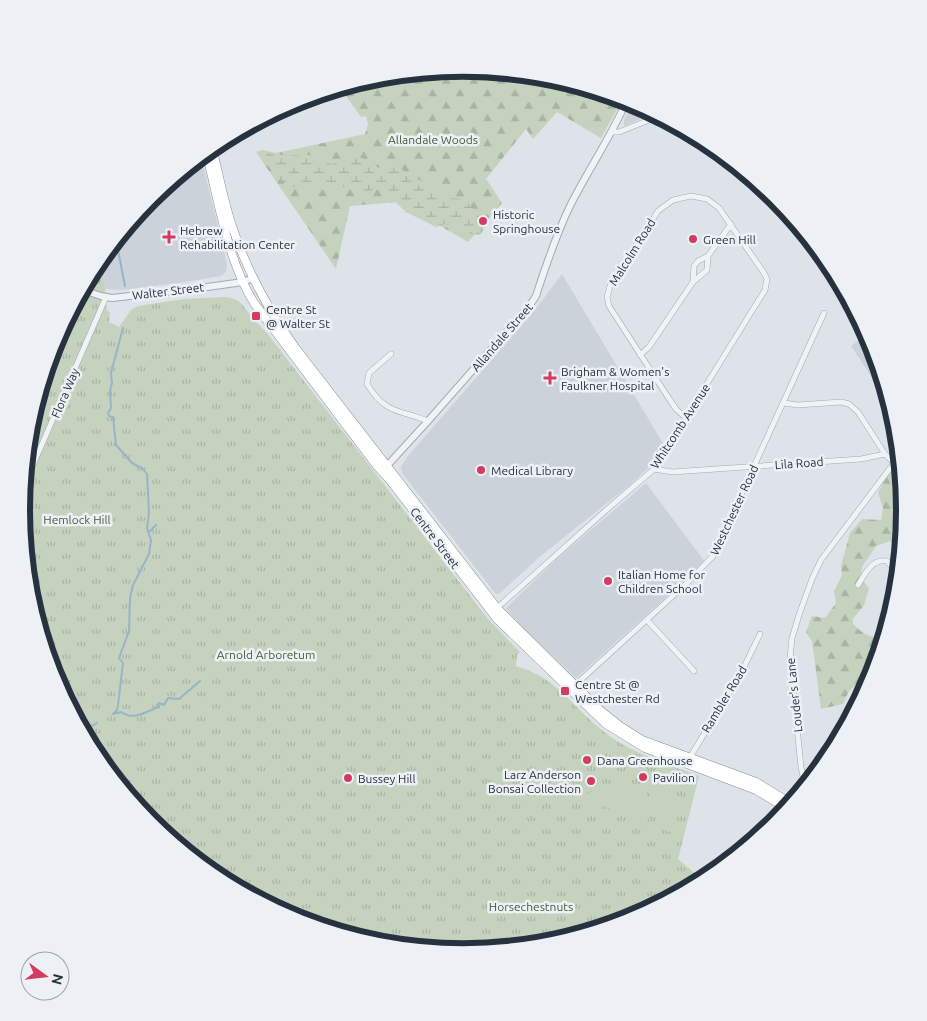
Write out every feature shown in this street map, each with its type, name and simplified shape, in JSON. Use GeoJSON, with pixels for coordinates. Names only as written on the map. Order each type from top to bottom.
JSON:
{"type":"FeatureCollection","features":[{"type":"Feature","properties":{"kind":"highway","name":"Centre Street"},"geometry":{"type":"LineString","coordinates":[[214,156],[232,225],[253,278],[272,313],[395,486],[494,610],[572,688],[630,733],[688,761],[756,790],[781,805]]}},
{"type":"Feature","properties":{"kind":"highway","name":"Centre Street"},"geometry":{"type":"LineString","coordinates":[[208,161],[231,248],[243,282],[252,299],[267,322],[384,469]]}},
{"type":"Feature","properties":{"kind":"highway","name":"Centre Street"},"geometry":{"type":"LineString","coordinates":[[688,761],[754,782],[785,800]]}},
{"type":"Feature","properties":{"kind":"street","name":"Allandale Street"},"geometry":{"type":"LineString","coordinates":[[384,469],[536,296],[553,244],[564,218],[623,108]]}},
{"type":"Feature","properties":{"kind":"street"},"geometry":{"type":"LineString","coordinates":[[611,132],[620,132],[650,120]]}},
{"type":"Feature","properties":{"kind":"street","name":"Malcolm Road"},"geometry":{"type":"LineString","coordinates":[[685,417],[676,409],[640,355],[609,306],[607,297],[610,286],[658,211],[673,200],[700,196],[719,208],[731,224]]}},
{"type":"Feature","properties":{"kind":"street"},"geometry":{"type":"LineString","coordinates":[[693,282],[694,266],[698,261],[708,256],[731,224]]}},
{"type":"Feature","properties":{"kind":"street","name":"Whitcomb Avenue"},"geometry":{"type":"LineString","coordinates":[[494,610],[654,469],[754,309],[767,279],[731,224]]}},
{"type":"Feature","properties":{"kind":"street"},"geometry":{"type":"LineString","coordinates":[[640,355],[649,348],[693,282],[707,270],[708,256]]}},
{"type":"Feature","properties":{"kind":"street","name":"Walter Street"},"geometry":{"type":"LineString","coordinates":[[89,292],[106,297],[193,289],[243,282],[253,278]]}},
{"type":"Feature","properties":{"kind":"street","name":"Flora Way"},"geometry":{"type":"LineString","coordinates":[[32,468],[106,297]]}},
{"type":"Feature","properties":{"kind":"street","name":"Westchester Road"},"geometry":{"type":"LineString","coordinates":[[572,688],[702,569],[713,556],[824,313]]}},
{"type":"Feature","properties":{"kind":"street"},"geometry":{"type":"LineString","coordinates":[[391,354],[369,373],[367,384],[380,401],[390,409],[428,421]]}},
{"type":"Feature","properties":{"kind":"street"},"geometry":{"type":"LineString","coordinates":[[784,403],[798,405],[841,402],[849,404],[858,412],[885,454],[894,463]]}},
{"type":"Feature","properties":{"kind":"street","name":"Lila Road"},"geometry":{"type":"LineString","coordinates":[[654,469],[672,472],[861,459],[885,454]]}},
{"type":"Feature","properties":{"kind":"street","name":"Louder's Lane"},"geometry":{"type":"LineString","coordinates":[[804,778],[790,658],[794,630],[807,591],[821,560],[894,463]]}},
{"type":"Feature","properties":{"kind":"street"},"geometry":{"type":"LineString","coordinates":[[858,585],[872,565],[879,560],[887,561],[893,568]]}},
{"type":"Feature","properties":{"kind":"street"},"geometry":{"type":"LineString","coordinates":[[647,620],[694,671]]}},
{"type":"Feature","properties":{"kind":"street","name":"Rambler Road"},"geometry":{"type":"LineString","coordinates":[[688,761],[743,669],[760,634]]}},
{"type":"Feature","properties":{"kind":"shaded area"},"geometry":{"type":"Polygon","coordinates":[[[629,110],[644,117],[624,126],[624,120],[629,110]]]}},
{"type":"Feature","properties":{"kind":"shaded area","name":"Hebrew Rehabilitation Center"},"geometry":{"type":"Polygon","coordinates":[[[203,165],[227,264],[226,272],[221,276],[185,282],[122,290],[105,289],[101,272],[120,247],[157,204],[203,165]]]}},
{"type":"Feature","properties":{"kind":"shaded area","name":"Brigham & Women's Faulkner Hospital"},"geometry":{"type":"Polygon","coordinates":[[[562,274],[664,445],[654,462],[631,484],[543,554],[499,594],[495,593],[402,473],[401,467],[407,457],[535,310],[562,274]]]}},
{"type":"Feature","properties":{"kind":"shaded area"},"geometry":{"type":"Polygon","coordinates":[[[861,339],[879,389],[851,346],[861,339]]]}},
{"type":"Feature","properties":{"kind":"shaded area","name":"Italian Home for Children School"},"geometry":{"type":"Polygon","coordinates":[[[646,483],[705,562],[576,678],[520,625],[506,608],[559,557],[646,483]]]}},
{"type":"Feature","properties":{"kind":"green space","name":"Allandale Woods"},"geometry":{"type":"Polygon","coordinates":[[[435,78],[492,78],[548,85],[619,106],[601,138],[557,112],[533,139],[526,129],[486,179],[502,203],[468,242],[399,202],[350,206],[336,269],[256,152],[263,150],[276,153],[365,134],[368,125],[366,116],[361,117],[344,94],[379,85],[435,78]]]}},
{"type":"Feature","properties":{"kind":"green space"},"geometry":{"type":"Polygon","coordinates":[[[268,153],[289,156],[311,155],[332,164],[343,157],[362,158],[379,168],[393,166],[399,168],[450,198],[463,199],[479,217],[484,230],[477,235],[452,225],[445,224],[436,227],[406,212],[386,193],[376,189],[362,193],[324,181],[310,189],[287,186],[265,163],[264,158],[268,153]]]}},
{"type":"Feature","properties":{"kind":"green space","name":"Arnold Arboretum"},"geometry":{"type":"Polygon","coordinates":[[[101,272],[107,310],[110,313],[109,322],[119,327],[131,310],[138,306],[184,299],[225,297],[240,302],[270,337],[488,619],[520,652],[517,655],[516,666],[531,671],[554,685],[603,731],[625,746],[699,776],[678,859],[697,875],[655,899],[603,921],[548,936],[520,940],[464,944],[435,943],[379,936],[324,921],[298,911],[247,886],[223,871],[157,817],[103,751],[88,727],[63,676],[53,650],[38,595],[31,539],[31,482],[38,426],[45,398],[63,345],[88,294],[101,272]]]}},
{"type":"Feature","properties":{"kind":"green space"},"geometry":{"type":"Polygon","coordinates":[[[894,464],[897,511],[895,544],[890,541],[876,546],[862,567],[861,577],[869,589],[864,605],[853,619],[853,624],[864,633],[878,637],[860,684],[857,684],[849,691],[843,704],[821,709],[812,641],[806,632],[812,616],[825,618],[836,603],[834,591],[842,575],[841,566],[850,533],[862,519],[881,520],[883,508],[878,492],[894,464]]]}},
{"type":"Feature","properties":{"kind":"green space"},"geometry":{"type":"Polygon","coordinates":[[[666,776],[674,787],[675,794],[671,832],[664,830],[660,816],[644,784],[666,776]]]}},
{"type":"Feature","properties":{"kind":"green space"},"geometry":{"type":"Polygon","coordinates":[[[623,777],[649,820],[624,811],[572,801],[623,777]]]}},
{"type":"Feature","properties":{"kind":"waterway"},"geometry":{"type":"LineString","coordinates":[[118,250],[125,286]]}},
{"type":"Feature","properties":{"kind":"waterway"},"geometry":{"type":"LineString","coordinates":[[113,714],[117,710],[118,705],[123,663],[119,658],[129,631],[130,598],[133,585],[149,554],[151,540],[147,528],[149,512],[147,474],[143,469],[132,463],[116,445],[113,417],[109,416],[108,413],[111,408],[111,373],[123,328]]}},
{"type":"Feature","properties":{"kind":"waterway"},"geometry":{"type":"LineString","coordinates":[[149,532],[156,525]]}},
{"type":"Feature","properties":{"kind":"waterway"},"geometry":{"type":"LineString","coordinates":[[113,714],[121,712],[126,715],[135,716],[144,713],[158,707],[159,703],[164,705],[168,698],[179,699],[200,681]]}},
{"type":"Feature","properties":{"kind":"waterway"},"geometry":{"type":"LineString","coordinates":[[89,729],[97,723]]}},
{"type":"Feature","properties":{"kind":"place","name":"Historic Springhouse"},"geometry":{"type":"Point","coordinates":[483,221]}},
{"type":"Feature","properties":{"kind":"place","name":"Hebrew Rehabilitation Center"},"geometry":{"type":"Point","coordinates":[169,237]}},
{"type":"Feature","properties":{"kind":"place","name":"Green Hill"},"geometry":{"type":"Point","coordinates":[693,239]}},
{"type":"Feature","properties":{"kind":"place","name":"Centre St @ Walter St"},"geometry":{"type":"Point","coordinates":[256,316]}},
{"type":"Feature","properties":{"kind":"place","name":"Brigham & Women's Faulkner Hospital"},"geometry":{"type":"Point","coordinates":[550,378]}},
{"type":"Feature","properties":{"kind":"place","name":"Medical Library"},"geometry":{"type":"Point","coordinates":[481,470]}},
{"type":"Feature","properties":{"kind":"place","name":"Italian Home for Children School"},"geometry":{"type":"Point","coordinates":[608,581]}},
{"type":"Feature","properties":{"kind":"place","name":"Centre St @ Westchester Rd"},"geometry":{"type":"Point","coordinates":[565,691]}},
{"type":"Feature","properties":{"kind":"place","name":"Dana Greenhouse"},"geometry":{"type":"Point","coordinates":[587,760]}},
{"type":"Feature","properties":{"kind":"place","name":"Pavilion"},"geometry":{"type":"Point","coordinates":[643,777]}},
{"type":"Feature","properties":{"kind":"place","name":"Bussey Hill"},"geometry":{"type":"Point","coordinates":[348,778]}},
{"type":"Feature","properties":{"kind":"place","name":"Larz Anderson Bonsai Collection"},"geometry":{"type":"Point","coordinates":[591,781]}},
{"type":"Feature","properties":{"kind":"park label","name":"Hemlock Hill"},"geometry":{"type":"Point","coordinates":[77,519]}},
{"type":"Feature","properties":{"kind":"park label","name":"Horsechestnuts"},"geometry":{"type":"Point","coordinates":[531,906]}}]}
